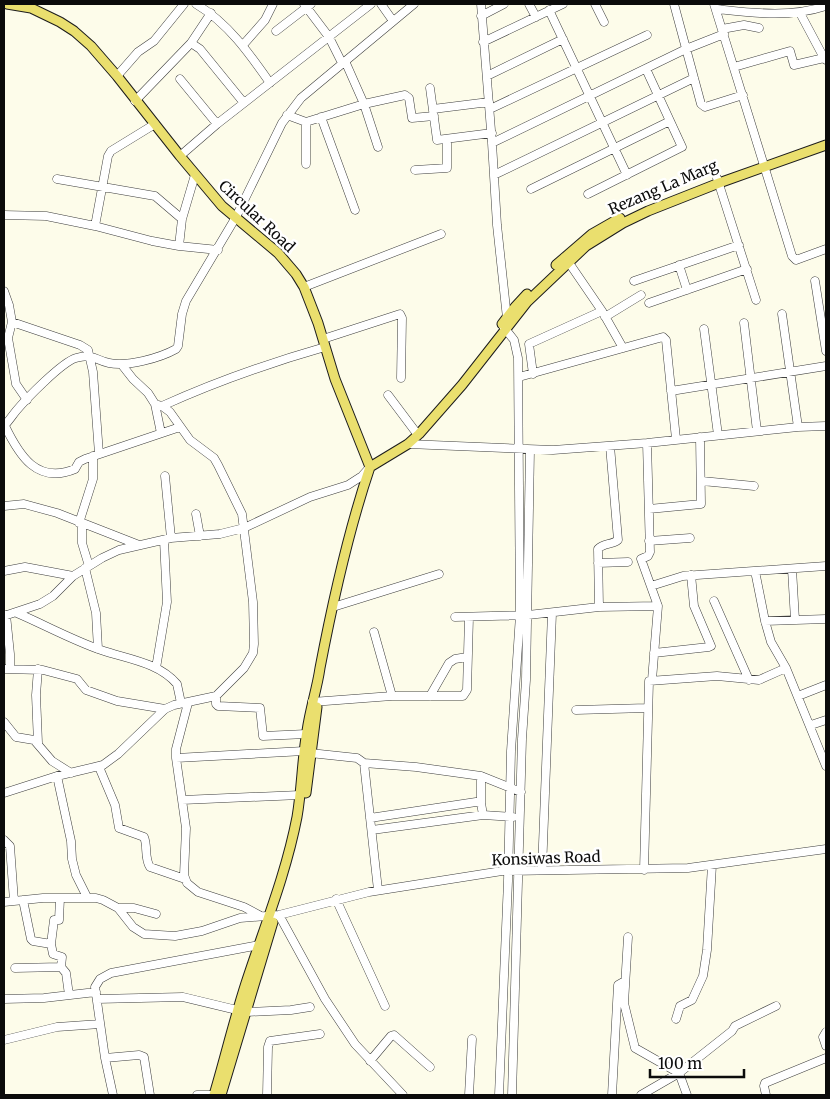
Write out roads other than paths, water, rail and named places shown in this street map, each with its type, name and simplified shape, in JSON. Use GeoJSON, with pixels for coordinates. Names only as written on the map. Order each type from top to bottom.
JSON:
{"type":"FeatureCollection","features":[{"type":"Feature","properties":{"kind":"main road","name":"Circular Road"},"geometry":{"type":"LineString","coordinates":[[7,4],[32,6],[60,22],[91,46],[222,206],[278,253],[296,274],[304,287],[335,379],[370,467]]}},
{"type":"Feature","properties":{"kind":"main road","name":"Rezang La Marg"},"geometry":{"type":"LineString","coordinates":[[764,165],[826,139]]}},
{"type":"Feature","properties":{"kind":"main road","name":"Rezang La Marg"},"geometry":{"type":"LineString","coordinates":[[370,467],[408,444],[438,413],[504,324],[515,306],[592,234],[622,217],[718,181],[826,145]]}},
{"type":"Feature","properties":{"kind":"main road","name":"Rezang La Marg"},"geometry":{"type":"LineString","coordinates":[[394,452],[474,364]]}},
{"type":"Feature","properties":{"kind":"main road"},"geometry":{"type":"LineString","coordinates":[[218,1095],[259,945],[271,915],[297,817],[315,698],[333,607],[357,507],[370,467]]}},
{"type":"Feature","properties":{"kind":"main road"},"geometry":{"type":"LineString","coordinates":[[241,1011],[300,831],[304,808],[306,734],[315,698]]}},
{"type":"Feature","properties":{"kind":"street"},"geometry":{"type":"LineString","coordinates":[[117,76],[138,52],[154,41],[184,4]]}},
{"type":"Feature","properties":{"kind":"street"},"geometry":{"type":"LineString","coordinates":[[196,4],[211,13],[243,45],[270,83]]}},
{"type":"Feature","properties":{"kind":"street"},"geometry":{"type":"LineString","coordinates":[[243,45],[265,20],[273,4]]}},
{"type":"Feature","properties":{"kind":"street"},"geometry":{"type":"LineString","coordinates":[[180,156],[217,124],[372,4]]}},
{"type":"Feature","properties":{"kind":"street"},"geometry":{"type":"LineString","coordinates":[[381,4],[393,21]]}},
{"type":"Feature","properties":{"kind":"street"},"geometry":{"type":"LineString","coordinates":[[180,427],[96,455],[81,461],[74,469],[54,475],[23,458],[4,426],[27,400],[74,358],[90,355],[108,363],[122,365],[176,349],[186,300],[218,250],[287,115],[301,98],[414,4]]}},
{"type":"Feature","properties":{"kind":"street"},"geometry":{"type":"LineString","coordinates":[[481,4],[492,133],[496,225],[504,324],[516,344],[518,358],[524,615],[510,788],[500,1095]]}},
{"type":"Feature","properties":{"kind":"street"},"geometry":{"type":"LineString","coordinates":[[481,16],[504,4]]}},
{"type":"Feature","properties":{"kind":"street"},"geometry":{"type":"LineString","coordinates":[[530,4],[536,17]]}},
{"type":"Feature","properties":{"kind":"street"},"geometry":{"type":"LineString","coordinates":[[483,42],[562,4]]}},
{"type":"Feature","properties":{"kind":"street"},"geometry":{"type":"LineString","coordinates":[[595,4],[604,22]]}},
{"type":"Feature","properties":{"kind":"street"},"geometry":{"type":"LineString","coordinates":[[675,4],[702,106],[743,94]]}},
{"type":"Feature","properties":{"kind":"street"},"geometry":{"type":"LineString","coordinates":[[764,4],[764,14]]}},
{"type":"Feature","properties":{"kind":"street"},"geometry":{"type":"LineString","coordinates":[[276,31],[307,5],[344,62],[364,104],[378,147]]}},
{"type":"Feature","properties":{"kind":"street"},"geometry":{"type":"LineString","coordinates":[[826,6],[800,13],[764,14],[736,7],[715,6],[794,259],[796,260],[826,249]]}},
{"type":"Feature","properties":{"kind":"street"},"geometry":{"type":"LineString","coordinates":[[549,10],[627,175]]}},
{"type":"Feature","properties":{"kind":"street"},"geometry":{"type":"LineString","coordinates":[[136,101],[191,43],[211,13]]}},
{"type":"Feature","properties":{"kind":"street"},"geometry":{"type":"LineString","coordinates":[[734,67],[790,51],[794,64],[825,59],[800,13]]}},
{"type":"Feature","properties":{"kind":"street"},"geometry":{"type":"LineString","coordinates":[[492,143],[723,31],[744,25],[759,28]]}},
{"type":"Feature","properties":{"kind":"street"},"geometry":{"type":"LineString","coordinates":[[287,115],[306,122],[364,104],[405,95],[409,98],[412,118],[433,112],[489,106],[647,34]]}},
{"type":"Feature","properties":{"kind":"street"},"geometry":{"type":"LineString","coordinates":[[487,76],[563,39]]}},
{"type":"Feature","properties":{"kind":"street"},"geometry":{"type":"LineString","coordinates":[[191,43],[200,49],[244,103]]}},
{"type":"Feature","properties":{"kind":"street"},"geometry":{"type":"LineString","coordinates":[[588,194],[682,147],[646,69]]}},
{"type":"Feature","properties":{"kind":"street"},"geometry":{"type":"LineString","coordinates":[[494,175],[694,78]]}},
{"type":"Feature","properties":{"kind":"street"},"geometry":{"type":"LineString","coordinates":[[180,79],[217,124]]}},
{"type":"Feature","properties":{"kind":"street"},"geometry":{"type":"LineString","coordinates":[[430,88],[437,140],[492,133]]}},
{"type":"Feature","properties":{"kind":"street"},"geometry":{"type":"LineString","coordinates":[[321,117],[355,210]]}},
{"type":"Feature","properties":{"kind":"street"},"geometry":{"type":"LineString","coordinates":[[306,122],[306,164]]}},
{"type":"Feature","properties":{"kind":"street"},"geometry":{"type":"LineString","coordinates":[[531,189],[670,122]]}},
{"type":"Feature","properties":{"kind":"street"},"geometry":{"type":"LineString","coordinates":[[95,226],[108,156],[111,152],[155,124]]}},
{"type":"Feature","properties":{"kind":"street"},"geometry":{"type":"LineString","coordinates":[[415,170],[447,168],[447,139]]}},
{"type":"Feature","properties":{"kind":"street"},"geometry":{"type":"LineString","coordinates":[[179,246],[182,219],[195,175]]}},
{"type":"Feature","properties":{"kind":"street"},"geometry":{"type":"LineString","coordinates":[[57,179],[155,196],[182,219]]}},
{"type":"Feature","properties":{"kind":"street"},"geometry":{"type":"LineString","coordinates":[[718,181],[756,300]]}},
{"type":"Feature","properties":{"kind":"street"},"geometry":{"type":"LineString","coordinates":[[4,215],[46,216],[95,226],[152,241],[218,250]]}},
{"type":"Feature","properties":{"kind":"street"},"geometry":{"type":"LineString","coordinates":[[304,287],[441,234]]}},
{"type":"Feature","properties":{"kind":"street"},"geometry":{"type":"LineString","coordinates":[[634,281],[739,245]]}},
{"type":"Feature","properties":{"kind":"street"},"geometry":{"type":"LineString","coordinates":[[567,259],[623,348]]}},
{"type":"Feature","properties":{"kind":"street"},"geometry":{"type":"LineString","coordinates":[[679,265],[687,290]]}},
{"type":"Feature","properties":{"kind":"street"},"geometry":{"type":"LineString","coordinates":[[649,303],[747,270]]}},
{"type":"Feature","properties":{"kind":"street"},"geometry":{"type":"LineString","coordinates":[[815,281],[823,308],[826,351]]}},
{"type":"Feature","properties":{"kind":"street"},"geometry":{"type":"LineString","coordinates":[[4,292],[12,322],[8,338],[11,362],[17,387],[27,400]]}},
{"type":"Feature","properties":{"kind":"street"},"geometry":{"type":"LineString","coordinates":[[516,344],[530,344],[641,296]]}},
{"type":"Feature","properties":{"kind":"street"},"geometry":{"type":"LineString","coordinates":[[159,405],[400,314],[402,318],[402,378]]}},
{"type":"Feature","properties":{"kind":"street"},"geometry":{"type":"LineString","coordinates":[[782,314],[792,371],[798,427]]}},
{"type":"Feature","properties":{"kind":"street"},"geometry":{"type":"LineString","coordinates":[[12,322],[80,345],[88,350],[90,355],[96,455],[94,479],[81,523],[82,543],[96,613],[98,649]]}},
{"type":"Feature","properties":{"kind":"street"},"geometry":{"type":"LineString","coordinates":[[744,323],[756,431]]}},
{"type":"Feature","properties":{"kind":"street"},"geometry":{"type":"LineString","coordinates":[[704,329],[718,435]]}},
{"type":"Feature","properties":{"kind":"street"},"geometry":{"type":"LineString","coordinates":[[519,377],[661,337],[665,338],[676,440]]}},
{"type":"Feature","properties":{"kind":"street"},"geometry":{"type":"LineString","coordinates":[[530,344],[533,374]]}},
{"type":"Feature","properties":{"kind":"street"},"geometry":{"type":"LineString","coordinates":[[122,365],[133,380],[159,405],[170,412],[180,427],[199,447],[214,458],[242,514],[244,528],[253,602],[253,653],[244,668],[216,696],[165,709],[117,701],[86,690],[77,679],[38,669],[7,669],[10,654],[5,616],[40,604],[53,596],[73,576],[87,567],[119,550],[168,539],[200,536],[244,528],[310,497],[348,485],[362,476],[370,467]]}},
{"type":"Feature","properties":{"kind":"street"},"geometry":{"type":"LineString","coordinates":[[671,391],[826,366]]}},
{"type":"Feature","properties":{"kind":"street"},"geometry":{"type":"LineString","coordinates":[[388,395],[415,430]]}},
{"type":"Feature","properties":{"kind":"street"},"geometry":{"type":"LineString","coordinates":[[159,405],[161,433]]}},
{"type":"Feature","properties":{"kind":"street"},"geometry":{"type":"LineString","coordinates":[[408,444],[530,450],[610,446],[798,427],[826,426]]}},
{"type":"Feature","properties":{"kind":"street"},"geometry":{"type":"LineString","coordinates":[[649,509],[700,504],[702,501],[702,481],[700,437]]}},
{"type":"Feature","properties":{"kind":"street"},"geometry":{"type":"LineString","coordinates":[[647,443],[650,554],[641,559],[658,606],[652,680]]}},
{"type":"Feature","properties":{"kind":"street"},"geometry":{"type":"LineString","coordinates":[[599,606],[599,547],[618,540],[610,446]]}},
{"type":"Feature","properties":{"kind":"street"},"geometry":{"type":"LineString","coordinates":[[512,1095],[530,450]]}},
{"type":"Feature","properties":{"kind":"street"},"geometry":{"type":"LineString","coordinates":[[156,668],[167,602],[166,476]]}},
{"type":"Feature","properties":{"kind":"street"},"geometry":{"type":"LineString","coordinates":[[702,481],[754,486]]}},
{"type":"Feature","properties":{"kind":"street"},"geometry":{"type":"LineString","coordinates":[[4,506],[24,504],[57,513],[140,545]]}},
{"type":"Feature","properties":{"kind":"street"},"geometry":{"type":"LineString","coordinates":[[196,514],[200,536]]}},
{"type":"Feature","properties":{"kind":"street"},"geometry":{"type":"LineString","coordinates":[[649,541],[690,538]]}},
{"type":"Feature","properties":{"kind":"street"},"geometry":{"type":"LineString","coordinates":[[598,563],[628,562]]}},
{"type":"Feature","properties":{"kind":"street"},"geometry":{"type":"LineString","coordinates":[[651,586],[675,577],[826,566]]}},
{"type":"Feature","properties":{"kind":"street"},"geometry":{"type":"LineString","coordinates":[[4,571],[25,567],[73,576]]}},
{"type":"Feature","properties":{"kind":"street"},"geometry":{"type":"LineString","coordinates":[[792,569],[796,620]]}},
{"type":"Feature","properties":{"kind":"street"},"geometry":{"type":"LineString","coordinates":[[755,571],[771,642],[786,668],[811,725],[826,766]]}},
{"type":"Feature","properties":{"kind":"street"},"geometry":{"type":"LineString","coordinates":[[333,607],[439,574]]}},
{"type":"Feature","properties":{"kind":"street"},"geometry":{"type":"LineString","coordinates":[[654,653],[711,646],[694,606],[690,576]]}},
{"type":"Feature","properties":{"kind":"street"},"geometry":{"type":"LineString","coordinates":[[714,601],[749,680]]}},
{"type":"Feature","properties":{"kind":"street"},"geometry":{"type":"LineString","coordinates":[[455,617],[552,613],[599,606],[658,606]]}},
{"type":"Feature","properties":{"kind":"street"},"geometry":{"type":"LineString","coordinates":[[17,613],[98,649],[156,668],[177,684],[185,703],[176,749],[186,828],[185,879]]}},
{"type":"Feature","properties":{"kind":"street"},"geometry":{"type":"LineString","coordinates":[[542,870],[552,613]]}},
{"type":"Feature","properties":{"kind":"street"},"geometry":{"type":"LineString","coordinates":[[315,698],[460,696],[465,694],[467,690],[469,617]]}},
{"type":"Feature","properties":{"kind":"street"},"geometry":{"type":"LineString","coordinates":[[765,621],[826,619]]}},
{"type":"Feature","properties":{"kind":"street"},"geometry":{"type":"LineString","coordinates":[[374,632],[392,696]]}},
{"type":"Feature","properties":{"kind":"street"},"geometry":{"type":"LineString","coordinates":[[430,696],[449,662],[455,659],[467,658]]}},
{"type":"Feature","properties":{"kind":"street"},"geometry":{"type":"LineString","coordinates":[[644,870],[648,682],[652,680],[717,676],[763,680],[786,668]]}},
{"type":"Feature","properties":{"kind":"street"},"geometry":{"type":"LineString","coordinates":[[38,669],[36,695],[38,743]]}},
{"type":"Feature","properties":{"kind":"street"},"geometry":{"type":"LineString","coordinates":[[798,696],[826,685]]}},
{"type":"Feature","properties":{"kind":"street"},"geometry":{"type":"LineString","coordinates":[[216,696],[218,706],[260,708],[263,736],[262,753]]}},
{"type":"Feature","properties":{"kind":"street"},"geometry":{"type":"LineString","coordinates":[[576,710],[647,708]]}},
{"type":"Feature","properties":{"kind":"street"},"geometry":{"type":"LineString","coordinates":[[4,792],[57,776],[99,767],[113,758],[165,709]]}},
{"type":"Feature","properties":{"kind":"street"},"geometry":{"type":"LineString","coordinates":[[811,725],[826,720]]}},
{"type":"Feature","properties":{"kind":"street"},"geometry":{"type":"LineString","coordinates":[[4,722],[16,737],[30,738],[38,743],[52,761],[71,773]]}},
{"type":"Feature","properties":{"kind":"street"},"geometry":{"type":"LineString","coordinates":[[263,736],[306,734]]}},
{"type":"Feature","properties":{"kind":"street"},"geometry":{"type":"LineString","coordinates":[[176,758],[307,752],[356,758],[364,763],[481,776],[521,792]]}},
{"type":"Feature","properties":{"kind":"street"},"geometry":{"type":"LineString","coordinates":[[364,763],[378,890]]}},
{"type":"Feature","properties":{"kind":"street"},"geometry":{"type":"LineString","coordinates":[[99,767],[115,804],[120,828],[144,837],[147,863],[150,867],[185,879],[198,892],[271,915],[355,1044],[403,1095]]}},
{"type":"Feature","properties":{"kind":"street"},"geometry":{"type":"LineString","coordinates":[[57,776],[71,841],[72,859],[76,875],[87,897]]}},
{"type":"Feature","properties":{"kind":"street"},"geometry":{"type":"LineString","coordinates":[[481,776],[483,815]]}},
{"type":"Feature","properties":{"kind":"street"},"geometry":{"type":"LineString","coordinates":[[182,800],[300,795]]}},
{"type":"Feature","properties":{"kind":"street"},"geometry":{"type":"LineString","coordinates":[[370,818],[476,802],[481,803]]}},
{"type":"Feature","properties":{"kind":"street"},"geometry":{"type":"LineString","coordinates":[[372,830],[483,815],[520,818]]}},
{"type":"Feature","properties":{"kind":"street"},"geometry":{"type":"LineString","coordinates":[[4,840],[9,843],[11,848],[14,901]]}},
{"type":"Feature","properties":{"kind":"street","name":"Konsiwas Road"},"geometry":{"type":"LineString","coordinates":[[118,908],[129,924],[144,934],[161,936],[185,934],[240,918],[271,915],[378,890],[508,871],[667,870],[826,848]]}},
{"type":"Feature","properties":{"kind":"street"},"geometry":{"type":"LineString","coordinates":[[676,1019],[680,1006],[692,1000],[703,976],[707,950],[712,865]]}},
{"type":"Feature","properties":{"kind":"street"},"geometry":{"type":"LineString","coordinates":[[4,902],[87,897],[103,900],[118,908],[134,908],[156,914]]}},
{"type":"Feature","properties":{"kind":"street"},"geometry":{"type":"LineString","coordinates":[[60,898],[59,920],[54,920],[51,944],[53,954],[62,957],[62,967],[66,973],[69,995]]}},
{"type":"Feature","properties":{"kind":"street"},"geometry":{"type":"LineString","coordinates":[[336,899],[385,1006]]}},
{"type":"Feature","properties":{"kind":"street"},"geometry":{"type":"LineString","coordinates":[[23,900],[31,939],[51,944]]}},
{"type":"Feature","properties":{"kind":"street"},"geometry":{"type":"LineString","coordinates":[[628,937],[624,1003],[634,1048],[678,1073],[687,1095]]}},
{"type":"Feature","properties":{"kind":"street"},"geometry":{"type":"LineString","coordinates":[[113,1095],[105,1058],[96,996],[97,982],[111,973],[202,954],[259,945]]}},
{"type":"Feature","properties":{"kind":"street"},"geometry":{"type":"LineString","coordinates":[[15,968],[62,967]]}},
{"type":"Feature","properties":{"kind":"street"},"geometry":{"type":"LineString","coordinates":[[612,1095],[618,985],[625,982]]}},
{"type":"Feature","properties":{"kind":"street"},"geometry":{"type":"LineString","coordinates":[[4,999],[35,999],[69,995],[183,997],[241,1011],[310,1007]]}},
{"type":"Feature","properties":{"kind":"street"},"geometry":{"type":"LineString","coordinates":[[641,1095],[678,1073],[732,1031],[735,1026],[776,1006]]}},
{"type":"Feature","properties":{"kind":"street"},"geometry":{"type":"LineString","coordinates":[[4,1040],[57,1027],[100,1024]]}},
{"type":"Feature","properties":{"kind":"street"},"geometry":{"type":"LineString","coordinates":[[826,1032],[823,1037],[826,1046]]}},
{"type":"Feature","properties":{"kind":"street"},"geometry":{"type":"LineString","coordinates":[[267,1095],[268,1046],[270,1041],[320,1034]]}},
{"type":"Feature","properties":{"kind":"street"},"geometry":{"type":"LineString","coordinates":[[370,1061],[391,1036],[394,1035],[430,1067]]}},
{"type":"Feature","properties":{"kind":"street"},"geometry":{"type":"LineString","coordinates":[[469,1095],[472,1039]]}},
{"type":"Feature","properties":{"kind":"street"},"geometry":{"type":"LineString","coordinates":[[105,1058],[139,1055],[144,1057],[150,1095]]}},
{"type":"Feature","properties":{"kind":"street"},"geometry":{"type":"LineString","coordinates":[[766,1095],[765,1083],[826,1058]]}},
{"type":"Feature","properties":{"kind":"street"},"geometry":{"type":"LineString","coordinates":[[501,1068],[512,1068]]}},
{"type":"Feature","properties":{"kind":"street"},"geometry":{"type":"LineString","coordinates":[[196,1095],[218,1095]]}}]}
